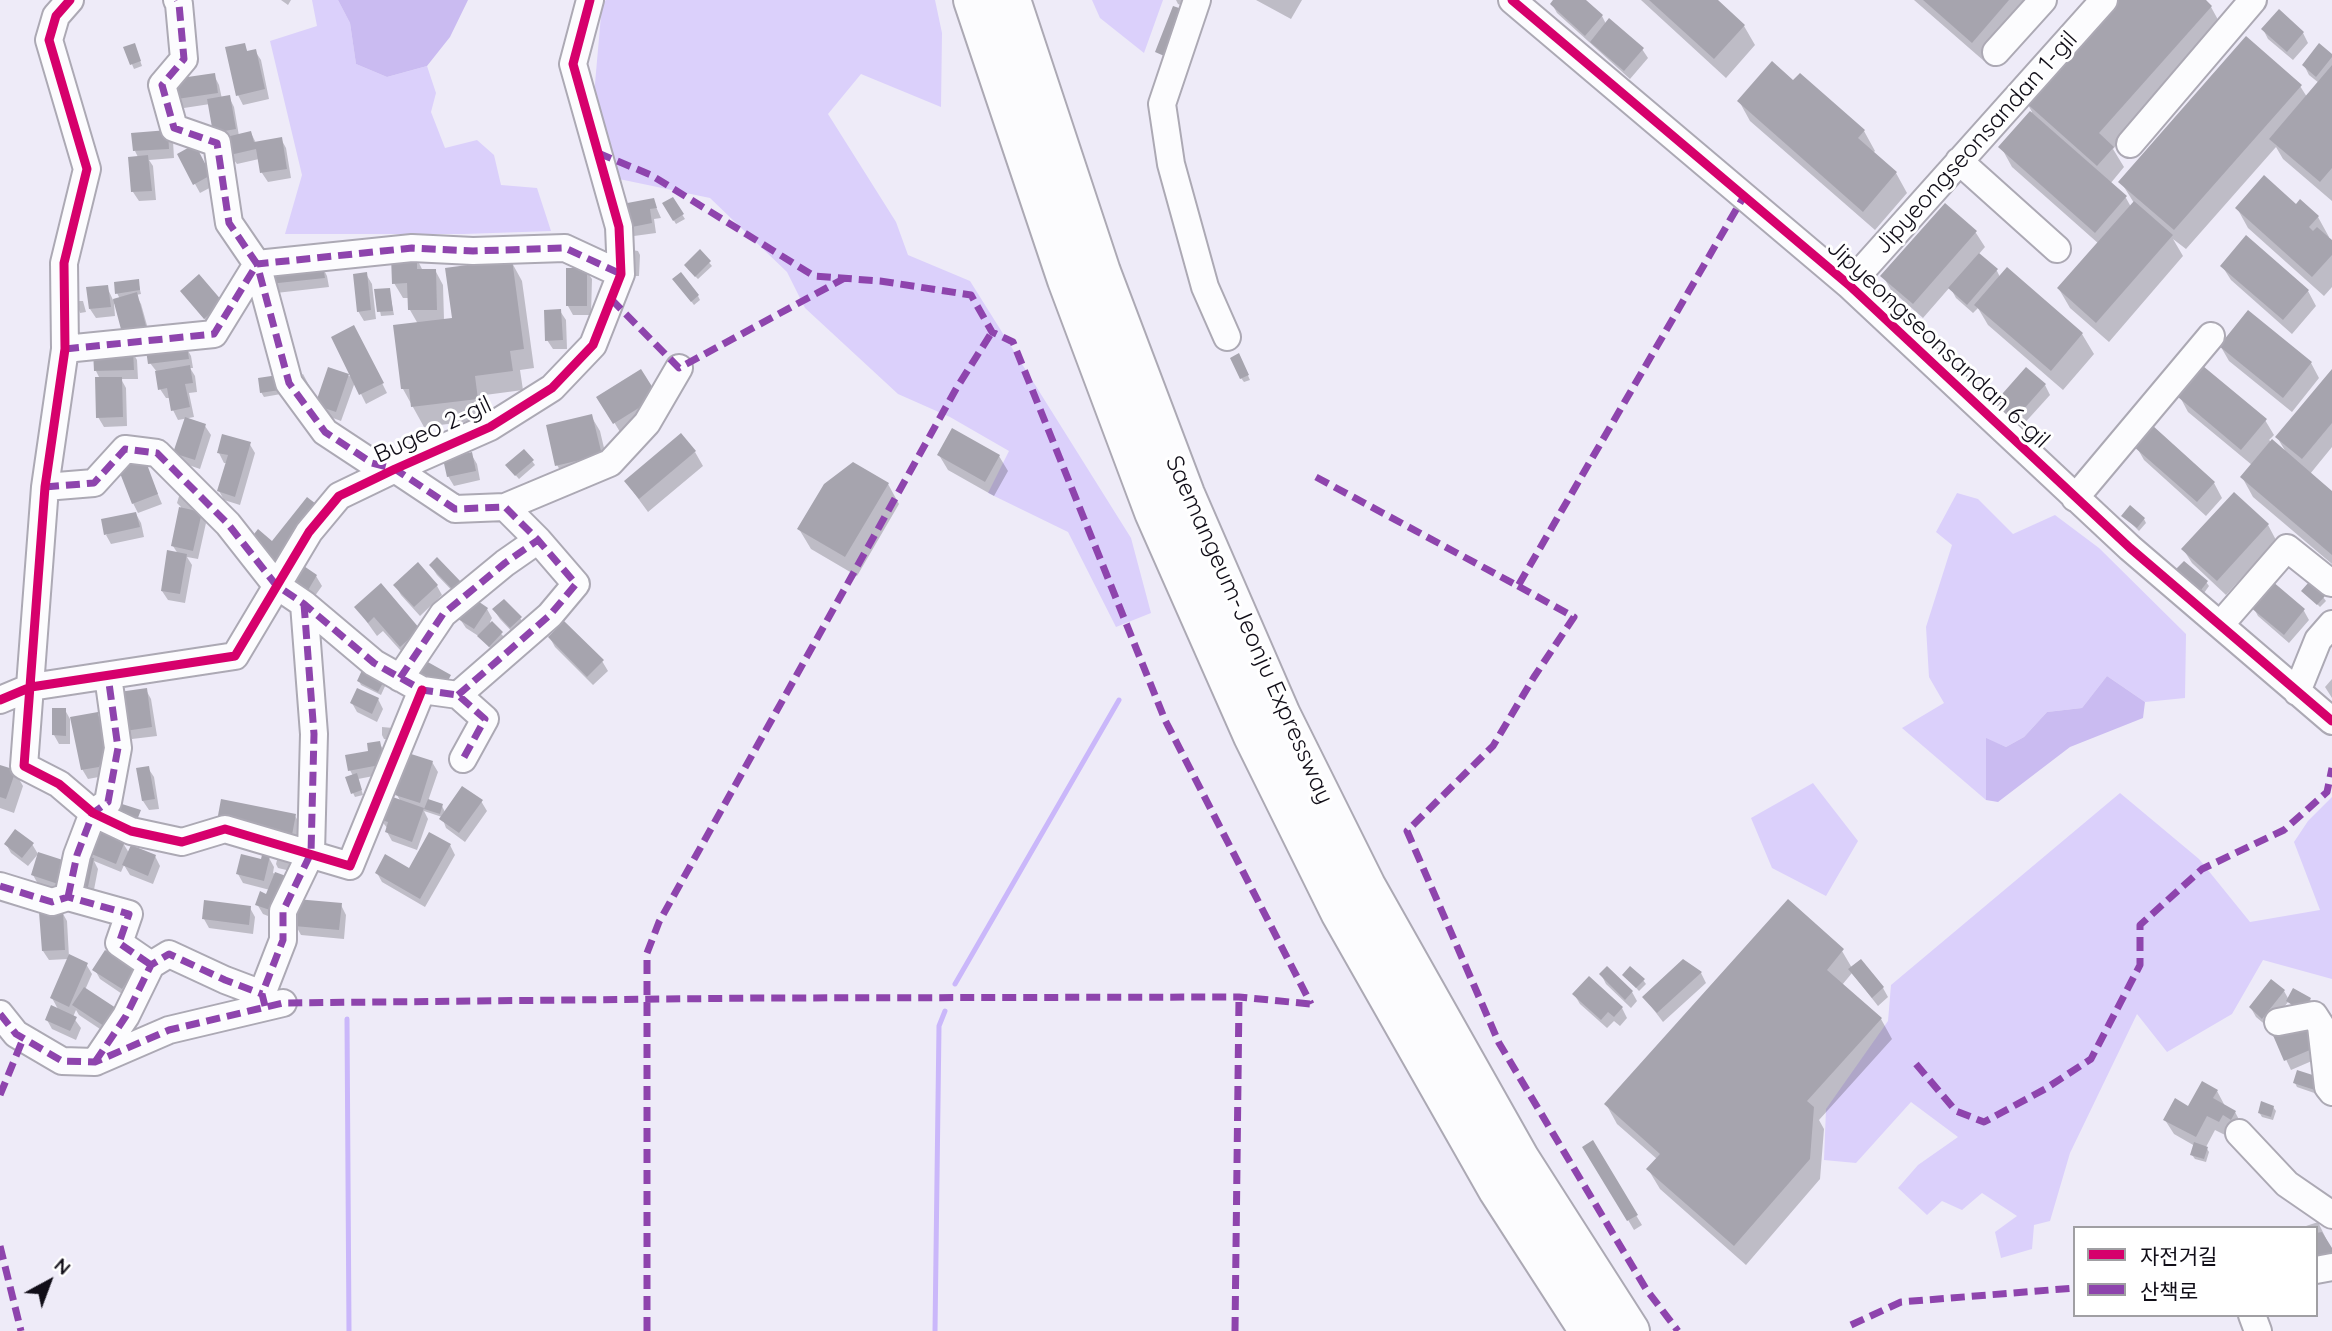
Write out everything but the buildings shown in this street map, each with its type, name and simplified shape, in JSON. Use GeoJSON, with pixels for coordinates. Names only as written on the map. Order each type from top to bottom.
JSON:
{"type":"FeatureCollection","features":[{"type":"Feature","properties":{"kind":"highway","name":"Saemangeum-Jeonju Expressway"},"geometry":{"type":"LineString","coordinates":[[974,0],[1067,281],[1154,512],[1253,736],[1340,912],[1498,1190],[1589,1331]]}},
{"type":"Feature","properties":{"kind":"highway","name":"Saemangeum-Jeonju Expressway"},"geometry":{"type":"LineString","coordinates":[[1011,0],[1116,311],[1185,494],[1281,715],[1366,886],[1520,1159],[1630,1331]]}},
{"type":"Feature","properties":{"kind":"street"},"geometry":{"type":"LineString","coordinates":[[70,0],[56,16],[49,40],[87,169],[64,263],[65,349],[45,487],[24,766],[59,784],[93,813],[131,831],[182,842],[225,829],[349,866],[411,684],[443,614],[505,563],[538,540]]}},
{"type":"Feature","properties":{"kind":"street"},"geometry":{"type":"LineString","coordinates":[[177,0],[184,58],[162,85],[174,128],[218,143],[229,223],[257,264],[289,383],[325,432],[372,463],[395,469],[455,509],[505,507],[610,463],[647,424],[679,368]]}},
{"type":"Feature","properties":{"kind":"street","name":"Bugeo 2-gil"},"geometry":{"type":"LineString","coordinates":[[0,700],[32,687],[235,656],[309,532],[339,496],[490,427],[552,388],[593,345],[621,274],[619,227],[573,64],[590,0]]}},
{"type":"Feature","properties":{"kind":"street"},"geometry":{"type":"LineString","coordinates":[[1197,0],[1162,104],[1171,164],[1202,275],[1227,337]]}},
{"type":"Feature","properties":{"kind":"street","name":"Jipyeongseonsandan 6-gil"},"geometry":{"type":"LineString","coordinates":[[1512,0],[1849,285],[2130,548],[2332,721]]}},
{"type":"Feature","properties":{"kind":"street"},"geometry":{"type":"LineString","coordinates":[[1996,52],[2042,0]]}},
{"type":"Feature","properties":{"kind":"street","name":"Jipyeongseonsandan 1-gil"},"geometry":{"type":"LineString","coordinates":[[1849,285],[2104,0]]}},
{"type":"Feature","properties":{"kind":"street"},"geometry":{"type":"LineString","coordinates":[[2130,144],[2253,0]]}},
{"type":"Feature","properties":{"kind":"street"},"geometry":{"type":"LineString","coordinates":[[1959,161],[2057,249]]}},
{"type":"Feature","properties":{"kind":"street"},"geometry":{"type":"LineString","coordinates":[[257,264],[412,248],[474,251],[565,248],[621,274]]}},
{"type":"Feature","properties":{"kind":"street"},"geometry":{"type":"LineString","coordinates":[[65,349],[214,334],[257,264]]}},
{"type":"Feature","properties":{"kind":"street"},"geometry":{"type":"LineString","coordinates":[[2075,498],[2211,336]]}},
{"type":"Feature","properties":{"kind":"street"},"geometry":{"type":"LineString","coordinates":[[45,487],[94,483],[125,449],[157,453],[228,524],[276,585],[304,604],[374,663],[411,684],[458,695],[485,719],[463,759]]}},
{"type":"Feature","properties":{"kind":"street"},"geometry":{"type":"LineString","coordinates":[[458,695],[550,615],[576,584],[505,507]]}},
{"type":"Feature","properties":{"kind":"street"},"geometry":{"type":"LineString","coordinates":[[2220,625],[2287,548],[2330,583]]}},
{"type":"Feature","properties":{"kind":"street"},"geometry":{"type":"LineString","coordinates":[[270,1001],[283,940],[283,911],[311,853],[314,734],[304,604]]}},
{"type":"Feature","properties":{"kind":"street"},"geometry":{"type":"LineString","coordinates":[[2297,691],[2319,640],[2332,624]]}},
{"type":"Feature","properties":{"kind":"street"},"geometry":{"type":"LineString","coordinates":[[68,897],[77,855],[93,813],[108,802],[118,748],[108,676]]}},
{"type":"Feature","properties":{"kind":"street"},"geometry":{"type":"LineString","coordinates":[[0,886],[52,902],[68,897],[129,914],[119,943],[151,965]]}},
{"type":"Feature","properties":{"kind":"street"},"geometry":{"type":"LineString","coordinates":[[94,1062],[126,1016],[151,965],[169,954],[270,1001]]}},
{"type":"Feature","properties":{"kind":"street"},"geometry":{"type":"LineString","coordinates":[[0,1014],[16,1034],[62,1061],[94,1062],[169,1030],[270,1001]]}},
{"type":"Feature","properties":{"kind":"street"},"geometry":{"type":"LineString","coordinates":[[2278,1022],[2314,1015],[2321,1026],[2328,1087],[2332,1092]]}},
{"type":"Feature","properties":{"kind":"street"},"geometry":{"type":"LineString","coordinates":[[2239,1133],[2287,1184],[2331,1209]]}},
{"type":"Feature","properties":{"kind":"shaded area"},"geometry":{"type":"Polygon","coordinates":[[[312,0],[338,0],[350,23],[356,64],[387,77],[427,66],[436,93],[431,112],[445,148],[477,140],[494,155],[501,185],[537,188],[551,231],[285,234],[302,175],[270,41],[317,26],[312,0]]]}},
{"type":"Feature","properties":{"kind":"shaded area"},"geometry":{"type":"Polygon","coordinates":[[[338,0],[468,0],[450,37],[427,66],[387,77],[356,64],[350,23],[338,0]]]}},
{"type":"Feature","properties":{"kind":"shaded area"},"geometry":{"type":"Polygon","coordinates":[[[606,0],[935,0],[942,33],[941,107],[861,74],[828,114],[896,222],[908,255],[970,281],[1131,538],[1151,613],[1116,627],[1068,532],[988,493],[1009,451],[950,417],[898,394],[805,308],[787,272],[710,198],[619,179],[594,95],[602,4],[606,0]]]}},
{"type":"Feature","properties":{"kind":"shaded area"},"geometry":{"type":"Polygon","coordinates":[[[1092,0],[1163,0],[1144,53],[1100,18],[1092,0]]]}},
{"type":"Feature","properties":{"kind":"shaded area"},"geometry":{"type":"Polygon","coordinates":[[[1957,493],[1978,499],[2013,534],[2055,515],[2099,548],[2186,634],[2185,698],[2145,702],[2107,676],[2082,708],[2047,712],[2024,737],[2006,747],[1986,739],[1986,800],[1902,728],[1944,703],[1929,677],[1926,627],[1952,545],[1936,532],[1957,493]]]}},
{"type":"Feature","properties":{"kind":"shaded area"},"geometry":{"type":"Polygon","coordinates":[[[2107,676],[2145,702],[2143,718],[2070,747],[1998,802],[1986,800],[1986,738],[2006,747],[2024,737],[2047,712],[2082,708],[2107,676]]]}},
{"type":"Feature","properties":{"kind":"shaded area"},"geometry":{"type":"Polygon","coordinates":[[[1813,783],[1858,841],[1826,896],[1772,868],[1751,818],[1813,783]]]}},
{"type":"Feature","properties":{"kind":"shaded area"},"geometry":{"type":"Polygon","coordinates":[[[2120,793],[2199,859],[2250,922],[2320,910],[2294,842],[2308,821],[2332,797],[2332,979],[2263,960],[2232,1014],[2167,1052],[2137,1014],[2070,1153],[2050,1221],[2034,1225],[2032,1249],[2001,1258],[1995,1232],[2017,1216],[1982,1193],[1962,1210],[1942,1201],[1927,1215],[1898,1188],[1918,1165],[1958,1137],[1911,1102],[1856,1163],[1824,1160],[1826,1109],[1888,1021],[1891,985],[2120,793]]]}},
{"type":"Feature","properties":{"kind":"waterway"},"geometry":{"type":"LineString","coordinates":[[955,984],[1119,700]]}},
{"type":"Feature","properties":{"kind":"waterway"},"geometry":{"type":"LineString","coordinates":[[935,1331],[939,1026],[945,1011]]}},
{"type":"Feature","properties":{"kind":"waterway"},"geometry":{"type":"LineString","coordinates":[[347,1019],[349,1331]]}},
{"type":"Feature","properties":{"kind":"marked path"},"geometry":{"type":"LineString","coordinates":[[65,349],[214,334],[257,264],[229,223],[217,143],[174,128],[162,85],[184,59],[177,0]]}},
{"type":"Feature","properties":{"kind":"marked path"},"geometry":{"type":"LineString","coordinates":[[598,153],[651,175],[814,276],[880,281],[971,295],[992,332],[1013,342],[1165,720],[1311,1004]]}},
{"type":"Feature","properties":{"kind":"marked path"},"geometry":{"type":"LineString","coordinates":[[1316,477],[1518,586],[1744,196]]}},
{"type":"Feature","properties":{"kind":"marked path"},"geometry":{"type":"LineString","coordinates":[[458,695],[550,615],[576,584],[505,507],[455,509],[395,469],[372,463],[325,432],[289,383],[257,264],[412,248],[473,251],[565,248],[621,274]]}},
{"type":"Feature","properties":{"kind":"marked path"},"geometry":{"type":"LineString","coordinates":[[611,299],[679,368],[843,279]]}},
{"type":"Feature","properties":{"kind":"marked path"},"geometry":{"type":"LineString","coordinates":[[647,1331],[647,953],[659,922],[956,389],[992,332]]}},
{"type":"Feature","properties":{"kind":"marked path"},"geometry":{"type":"LineString","coordinates":[[45,487],[94,483],[125,449],[157,453],[228,524],[276,585],[304,604],[374,663],[422,690],[458,695],[485,719],[463,759]]}},
{"type":"Feature","properties":{"kind":"marked path"},"geometry":{"type":"LineString","coordinates":[[400,678],[443,614],[505,563],[538,540]]}},
{"type":"Feature","properties":{"kind":"marked path"},"geometry":{"type":"LineString","coordinates":[[1518,586],[1574,617],[1493,746],[1407,831],[1499,1043],[1646,1289],[1678,1331]]}},
{"type":"Feature","properties":{"kind":"marked path"},"geometry":{"type":"LineString","coordinates":[[265,1006],[262,994],[283,940],[283,911],[311,853],[314,734],[304,604]]}},
{"type":"Feature","properties":{"kind":"marked path"},"geometry":{"type":"LineString","coordinates":[[68,897],[77,855],[93,813],[108,802],[118,748],[108,676]]}},
{"type":"Feature","properties":{"kind":"marked path"},"geometry":{"type":"LineString","coordinates":[[1916,1064],[1956,1111],[1984,1122],[2045,1089],[2091,1059],[2140,965],[2140,925],[2202,869],[2284,830],[2327,792],[2332,768]]}},
{"type":"Feature","properties":{"kind":"marked path"},"geometry":{"type":"LineString","coordinates":[[0,886],[52,902],[68,897],[129,914],[119,943],[151,965]]}},
{"type":"Feature","properties":{"kind":"marked path"},"geometry":{"type":"LineString","coordinates":[[95,1062],[126,1016],[151,965],[169,954],[262,994]]}},
{"type":"Feature","properties":{"kind":"marked path"},"geometry":{"type":"LineString","coordinates":[[0,1014],[16,1034],[62,1061],[95,1062],[169,1030],[283,1003],[1239,997],[1311,1004]]}},
{"type":"Feature","properties":{"kind":"marked path"},"geometry":{"type":"LineString","coordinates":[[1235,1331],[1239,997]]}},
{"type":"Feature","properties":{"kind":"marked path"},"geometry":{"type":"LineString","coordinates":[[0,1095],[23,1039]]}},
{"type":"Feature","properties":{"kind":"marked path"},"geometry":{"type":"LineString","coordinates":[[0,1246],[21,1331]]}},
{"type":"Feature","properties":{"kind":"marked path"},"geometry":{"type":"LineString","coordinates":[[1851,1325],[1901,1302],[2073,1288]]}},
{"type":"Feature","properties":{"kind":"cycle path"},"geometry":{"type":"LineString","coordinates":[[70,0],[56,16],[49,40],[87,169],[64,263],[65,349],[45,487],[24,766],[59,784],[93,813],[131,831],[182,842],[225,829],[350,866],[422,690]]}},
{"type":"Feature","properties":{"kind":"cycle path"},"geometry":{"type":"LineString","coordinates":[[0,700],[31,687],[235,656],[309,532],[339,496],[490,427],[552,388],[593,345],[621,274],[619,227],[573,64],[590,0]]}},
{"type":"Feature","properties":{"kind":"cycle path"},"geometry":{"type":"LineString","coordinates":[[1512,0],[1849,285],[2130,548],[2332,721]]}}]}
